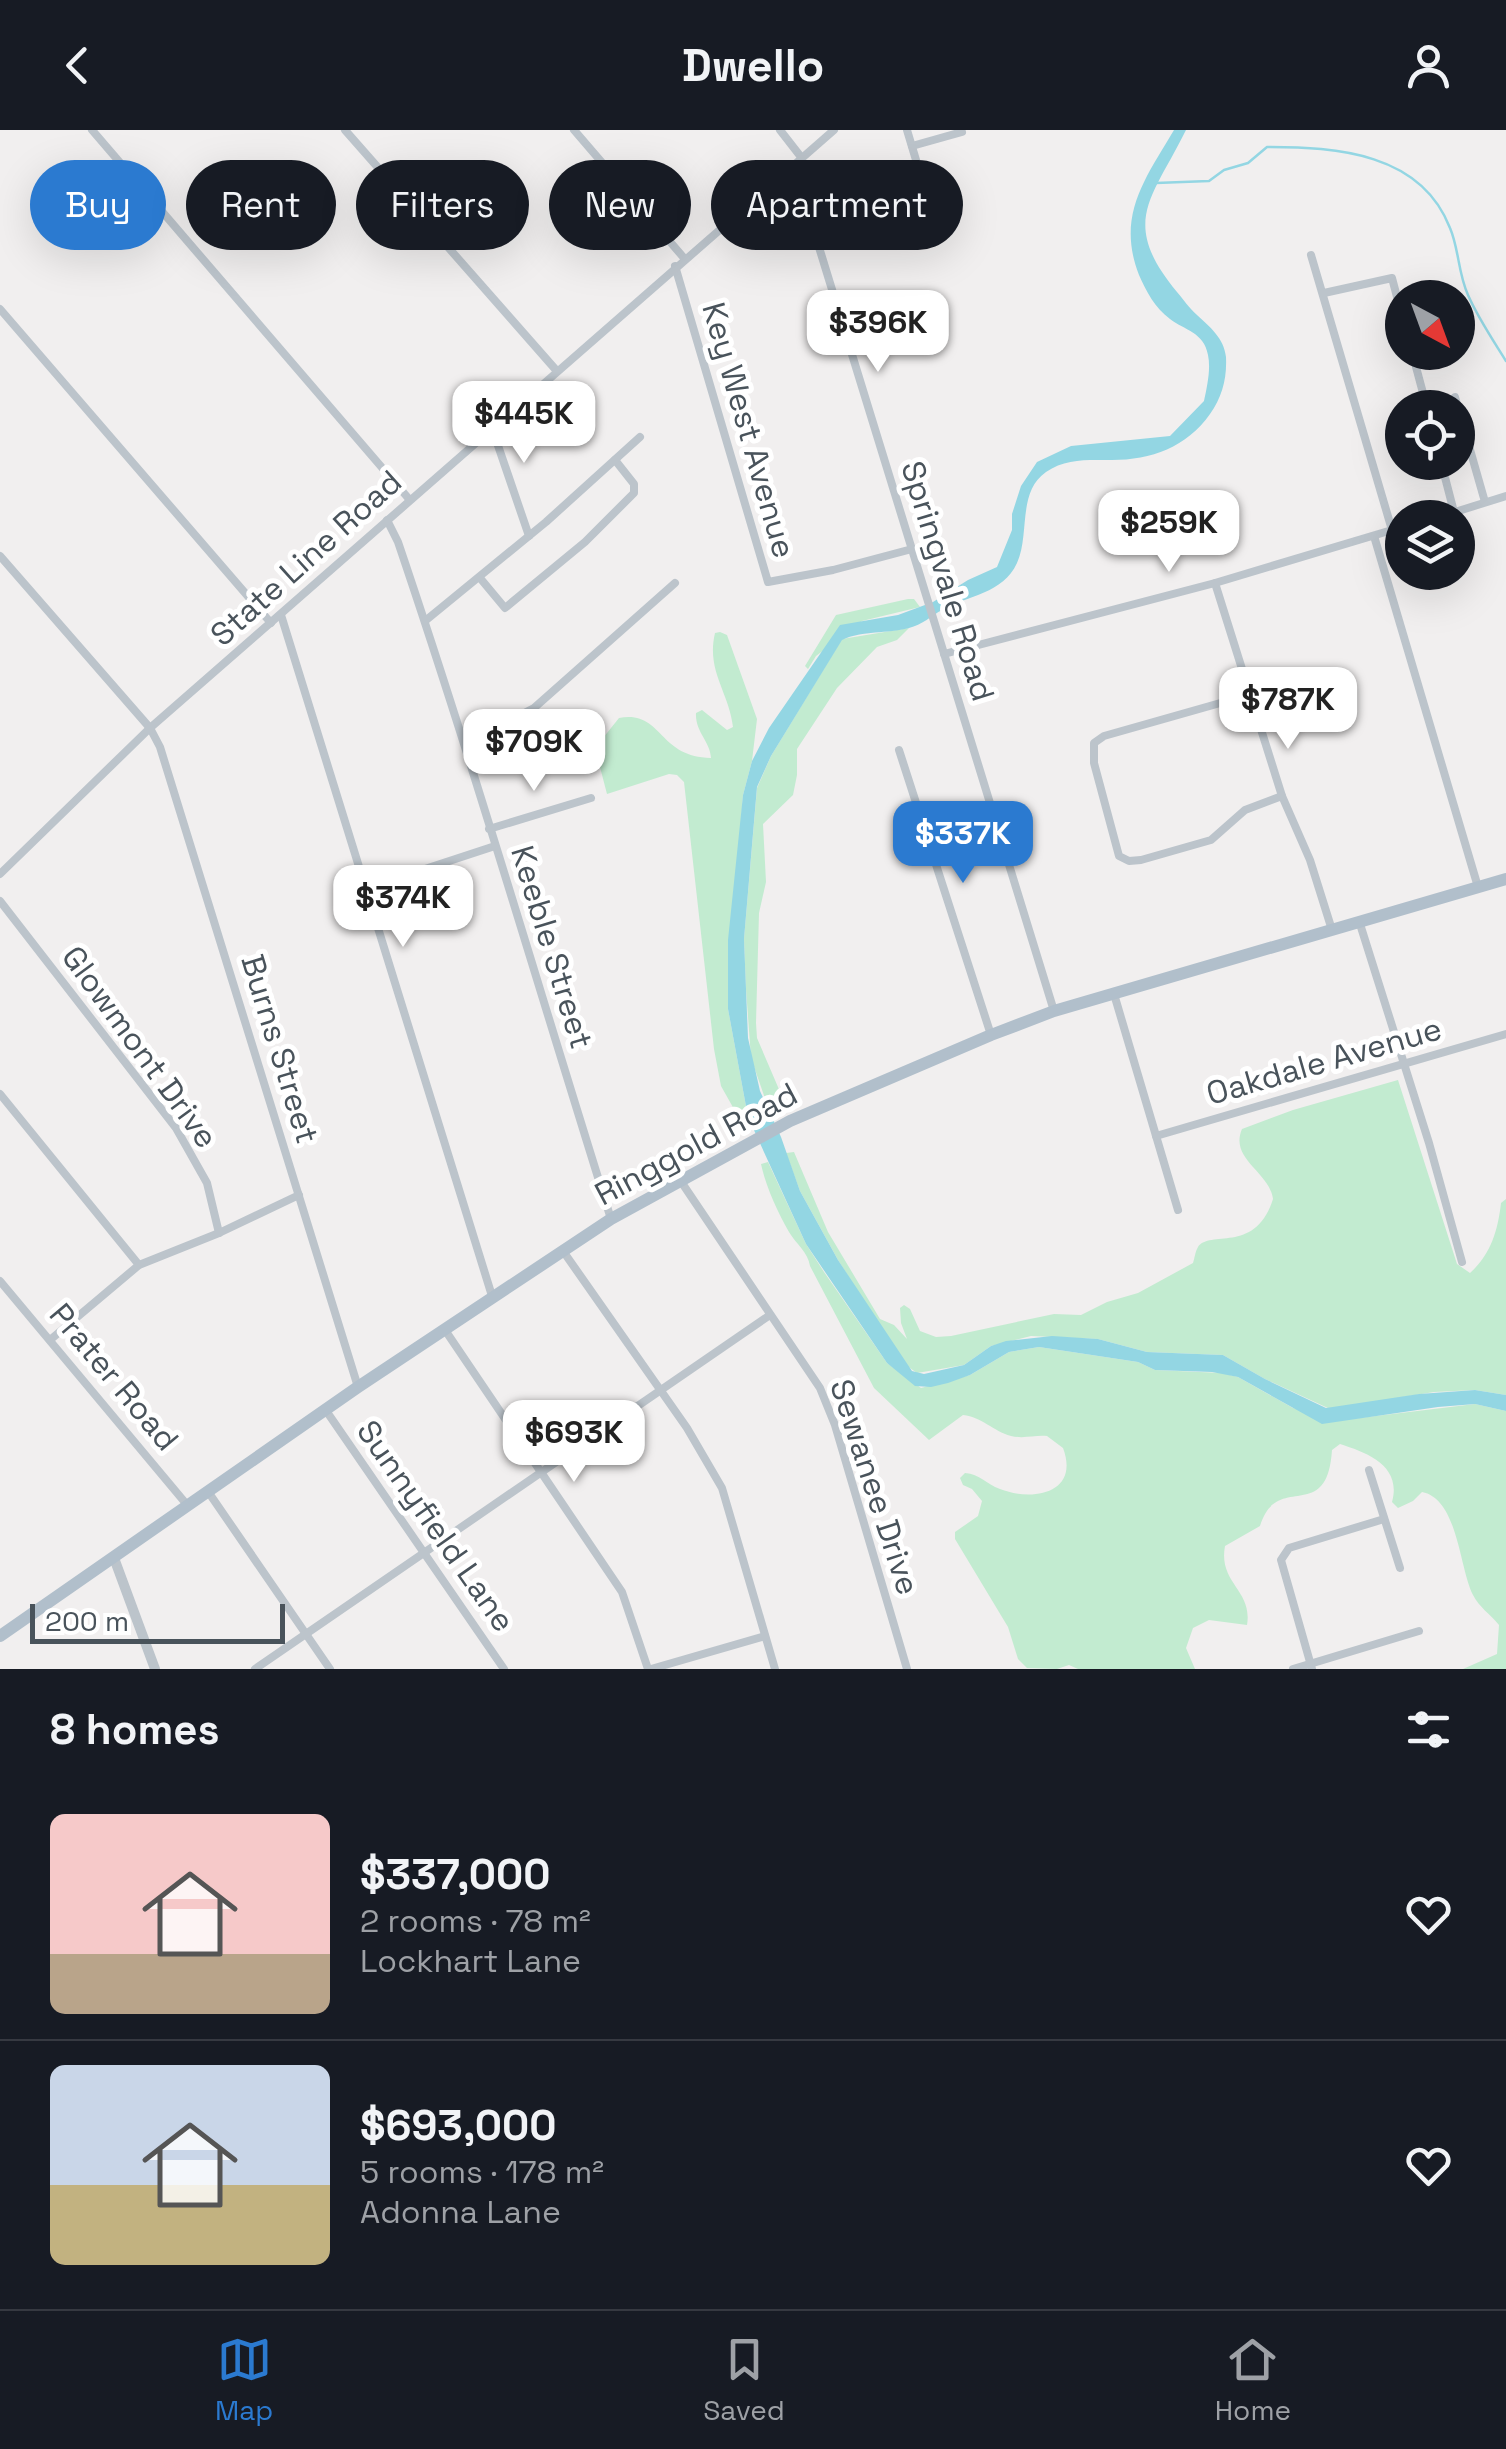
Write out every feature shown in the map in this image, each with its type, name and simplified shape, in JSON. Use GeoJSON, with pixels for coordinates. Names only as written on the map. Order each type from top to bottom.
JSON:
{"type":"FeatureCollection","features":[{"type":"Feature","properties":{"kind":"main road","name":"Ringgold Road"},"geometry":{"type":"LineString","coordinates":[[0,1636],[562,1250],[790,1121],[992,1034],[1054,1012],[1506,879]]}},
{"type":"Feature","properties":{"kind":"street"},"geometry":{"type":"LineString","coordinates":[[92,130],[408,499]]}},
{"type":"Feature","properties":{"kind":"street"},"geometry":{"type":"LineString","coordinates":[[345,130],[556,370]]}},
{"type":"Feature","properties":{"kind":"street"},"geometry":{"type":"LineString","coordinates":[[574,130],[684,258]]}},
{"type":"Feature","properties":{"kind":"street"},"geometry":{"type":"LineString","coordinates":[[780,130],[801,157]]}},
{"type":"Feature","properties":{"kind":"street","name":"State Line Road"},"geometry":{"type":"LineString","coordinates":[[798,160],[834,130]]}},
{"type":"Feature","properties":{"kind":"street"},"geometry":{"type":"LineString","coordinates":[[907,130],[916,160]]}},
{"type":"Feature","properties":{"kind":"street"},"geometry":{"type":"LineString","coordinates":[[912,146],[962,132]]}},
{"type":"Feature","properties":{"kind":"street","name":"State Line Road"},"geometry":{"type":"LineString","coordinates":[[0,874],[150,728],[711,235]]}},
{"type":"Feature","properties":{"kind":"street","name":"Springvale Road"},"geometry":{"type":"LineString","coordinates":[[820,250],[1054,1012]]}},
{"type":"Feature","properties":{"kind":"street"},"geometry":{"type":"LineString","coordinates":[[1311,255],[1385,506]]}},
{"type":"Feature","properties":{"kind":"street","name":"Key West Avenue"},"geometry":{"type":"LineString","coordinates":[[675,266],[768,582],[912,549]]}},
{"type":"Feature","properties":{"kind":"street"},"geometry":{"type":"LineString","coordinates":[[1324,292],[1393,280]]}},
{"type":"Feature","properties":{"kind":"street"},"geometry":{"type":"LineString","coordinates":[[0,309],[271,623]]}},
{"type":"Feature","properties":{"kind":"street"},"geometry":{"type":"LineString","coordinates":[[492,428],[530,536]]}},
{"type":"Feature","properties":{"kind":"street"},"geometry":{"type":"LineString","coordinates":[[425,621],[530,536],[640,437]]}},
{"type":"Feature","properties":{"kind":"street"},"geometry":{"type":"LineString","coordinates":[[480,578],[505,608],[584,542],[634,492],[634,484],[616,460]]}},
{"type":"Feature","properties":{"kind":"street"},"geometry":{"type":"LineString","coordinates":[[1475,469],[1484,502]]}},
{"type":"Feature","properties":{"kind":"street"},"geometry":{"type":"LineString","coordinates":[[1475,505],[1506,496]]}},
{"type":"Feature","properties":{"kind":"street"},"geometry":{"type":"LineString","coordinates":[[522,515],[546,522]]}},
{"type":"Feature","properties":{"kind":"street","name":"Keeble Street"},"geometry":{"type":"LineString","coordinates":[[387,520],[398,542],[466,744],[489,830],[611,1219]]}},
{"type":"Feature","properties":{"kind":"street"},"geometry":{"type":"LineString","coordinates":[[944,654],[1385,532]]}},
{"type":"Feature","properties":{"kind":"street"},"geometry":{"type":"LineString","coordinates":[[1374,536],[1478,886]]}},
{"type":"Feature","properties":{"kind":"street","name":"Burns Street"},"geometry":{"type":"LineString","coordinates":[[0,556],[150,728],[160,747],[358,1387]]}},
{"type":"Feature","properties":{"kind":"street"},"geometry":{"type":"LineString","coordinates":[[1215,582],[1282,796],[1310,860],[1332,930]]}},
{"type":"Feature","properties":{"kind":"street"},"geometry":{"type":"LineString","coordinates":[[466,744],[534,708],[675,584]]}},
{"type":"Feature","properties":{"kind":"street"},"geometry":{"type":"LineString","coordinates":[[280,615],[492,1296]]}},
{"type":"Feature","properties":{"kind":"street"},"geometry":{"type":"LineString","coordinates":[[1252,694],[1104,736],[1094,743],[1094,763],[1119,856],[1129,861],[1141,860],[1211,840],[1245,810],[1282,796]]}},
{"type":"Feature","properties":{"kind":"street"},"geometry":{"type":"LineString","coordinates":[[899,750],[992,1034]]}},
{"type":"Feature","properties":{"kind":"street"},"geometry":{"type":"LineString","coordinates":[[489,830],[591,798]]}},
{"type":"Feature","properties":{"kind":"street"},"geometry":{"type":"LineString","coordinates":[[364,889],[494,846]]}},
{"type":"Feature","properties":{"kind":"street","name":"Glowmont Drive"},"geometry":{"type":"LineString","coordinates":[[0,900],[176,1128],[207,1183],[220,1233]]}},
{"type":"Feature","properties":{"kind":"street"},"geometry":{"type":"LineString","coordinates":[[1360,924],[1462,1262]]}},
{"type":"Feature","properties":{"kind":"street"},"geometry":{"type":"LineString","coordinates":[[1113,993],[1178,1210]]}},
{"type":"Feature","properties":{"kind":"street","name":"Oakdale Avenue"},"geometry":{"type":"LineString","coordinates":[[1156,1136],[1506,1034]]}},
{"type":"Feature","properties":{"kind":"street"},"geometry":{"type":"LineString","coordinates":[[0,1094],[138,1265]]}},
{"type":"Feature","properties":{"kind":"street","name":"Sewanee Drive"},"geometry":{"type":"LineString","coordinates":[[680,1180],[820,1388],[907,1669]]}},
{"type":"Feature","properties":{"kind":"street"},"geometry":{"type":"LineString","coordinates":[[50,1340],[138,1265],[220,1233],[299,1195]]}},
{"type":"Feature","properties":{"kind":"street"},"geometry":{"type":"LineString","coordinates":[[562,1250],[722,1488],[775,1669]]}},
{"type":"Feature","properties":{"kind":"street","name":"Prater Road"},"geometry":{"type":"LineString","coordinates":[[0,1280],[188,1506]]}},
{"type":"Feature","properties":{"kind":"street"},"geometry":{"type":"LineString","coordinates":[[255,1669],[770,1315]]}},
{"type":"Feature","properties":{"kind":"street"},"geometry":{"type":"LineString","coordinates":[[445,1330],[622,1592],[650,1669],[765,1636]]}},
{"type":"Feature","properties":{"kind":"street","name":"Sunnyfield Lane"},"geometry":{"type":"LineString","coordinates":[[327,1412],[504,1669]]}},
{"type":"Feature","properties":{"kind":"street"},"geometry":{"type":"LineString","coordinates":[[1369,1470],[1400,1568]]}},
{"type":"Feature","properties":{"kind":"street"},"geometry":{"type":"LineString","coordinates":[[210,1493],[330,1669]]}},
{"type":"Feature","properties":{"kind":"street"},"geometry":{"type":"LineString","coordinates":[[1311,1666],[1282,1560],[1289,1548],[1384,1519]]}},
{"type":"Feature","properties":{"kind":"street"},"geometry":{"type":"LineString","coordinates":[[114,1558],[155,1669]]}},
{"type":"Feature","properties":{"kind":"street"},"geometry":{"type":"LineString","coordinates":[[1294,1669],[1418,1631]]}},
{"type":"Feature","properties":{"kind":"green space"},"geometry":{"type":"Polygon","coordinates":[[[914,599],[920,607],[862,621],[816,656],[808,669],[805,666],[836,615],[914,599]]]}},
{"type":"Feature","properties":{"kind":"green space"},"geometry":{"type":"Polygon","coordinates":[[[909,628],[897,640],[877,647],[837,688],[797,749],[793,795],[763,824],[766,882],[759,913],[757,1038],[781,1094],[768,1107],[751,1058],[744,939],[757,788],[771,756],[842,639],[909,628]]]}},
{"type":"Feature","properties":{"kind":"green space"},"geometry":{"type":"Polygon","coordinates":[[[715,633],[727,635],[757,719],[743,795],[728,1009],[748,1117],[739,1118],[721,1086],[714,1049],[684,782],[669,774],[607,794],[595,748],[619,718],[633,717],[653,727],[680,750],[711,758],[696,713],[702,710],[727,730],[733,727],[713,659],[715,633]]]}},
{"type":"Feature","properties":{"kind":"green space"},"geometry":{"type":"Polygon","coordinates":[[[1398,1080],[1457,1264],[1470,1273],[1488,1250],[1501,1203],[1506,1199],[1506,1395],[1475,1390],[1434,1392],[1330,1409],[1223,1355],[1147,1352],[1098,1339],[1031,1336],[991,1346],[964,1365],[917,1373],[903,1363],[838,1260],[800,1191],[786,1153],[794,1152],[828,1232],[880,1319],[894,1325],[907,1339],[901,1323],[900,1308],[904,1305],[910,1309],[920,1331],[936,1337],[951,1336],[1054,1314],[1081,1315],[1138,1293],[1193,1263],[1204,1242],[1245,1234],[1265,1216],[1273,1199],[1241,1149],[1242,1129],[1398,1080]]]}},
{"type":"Feature","properties":{"kind":"green space"},"geometry":{"type":"Polygon","coordinates":[[[768,1162],[806,1244],[824,1272],[887,1363],[921,1388],[970,1375],[1009,1352],[1039,1347],[1138,1362],[1155,1370],[1222,1373],[1238,1377],[1293,1408],[1351,1419],[1475,1404],[1506,1411],[1506,1669],[1463,1669],[1497,1654],[1499,1625],[1473,1595],[1443,1507],[1422,1492],[1398,1508],[1392,1502],[1394,1490],[1387,1470],[1371,1457],[1340,1444],[1332,1450],[1321,1486],[1312,1493],[1278,1501],[1260,1526],[1225,1546],[1226,1569],[1245,1603],[1247,1625],[1209,1620],[1193,1628],[1186,1648],[1195,1669],[1078,1669],[1069,1665],[1057,1669],[1027,1668],[1018,1659],[1008,1627],[955,1539],[955,1532],[978,1516],[982,1501],[960,1478],[970,1474],[1013,1493],[1039,1494],[1059,1484],[1065,1475],[1063,1448],[1047,1436],[1011,1436],[963,1415],[929,1440],[874,1388],[807,1256],[776,1207],[761,1164],[768,1162]]]}},
{"type":"Feature","properties":{"kind":"water"},"geometry":{"type":"Polygon","coordinates":[[[1174,130],[1186,130],[1153,193],[1145,228],[1159,268],[1222,344],[1226,365],[1221,394],[1201,425],[1167,449],[1126,459],[1070,462],[1046,472],[1031,491],[1017,563],[994,588],[952,605],[914,627],[842,640],[771,756],[757,787],[744,939],[748,1038],[760,1091],[800,1191],[838,1260],[912,1371],[924,1374],[964,1365],[991,1346],[1006,1341],[1052,1336],[1098,1339],[1147,1352],[1223,1355],[1326,1408],[1475,1390],[1506,1395],[1506,1411],[1475,1404],[1322,1424],[1238,1377],[1155,1370],[1138,1362],[1039,1347],[1009,1352],[948,1383],[915,1386],[887,1363],[806,1244],[748,1117],[728,1009],[728,940],[743,795],[752,761],[769,728],[840,625],[898,615],[933,602],[997,567],[1012,530],[1012,514],[1021,486],[1037,462],[1071,446],[1170,436],[1204,401],[1209,366],[1206,347],[1198,336],[1170,319],[1155,304],[1133,254],[1132,216],[1137,199],[1174,130]]]}},
{"type":"Feature","properties":{"kind":"waterway"},"geometry":{"type":"LineString","coordinates":[[1156,183],[1209,181],[1224,170],[1248,163],[1267,147],[1348,153],[1398,169],[1437,203],[1453,236],[1468,295],[1506,361]]}}]}
